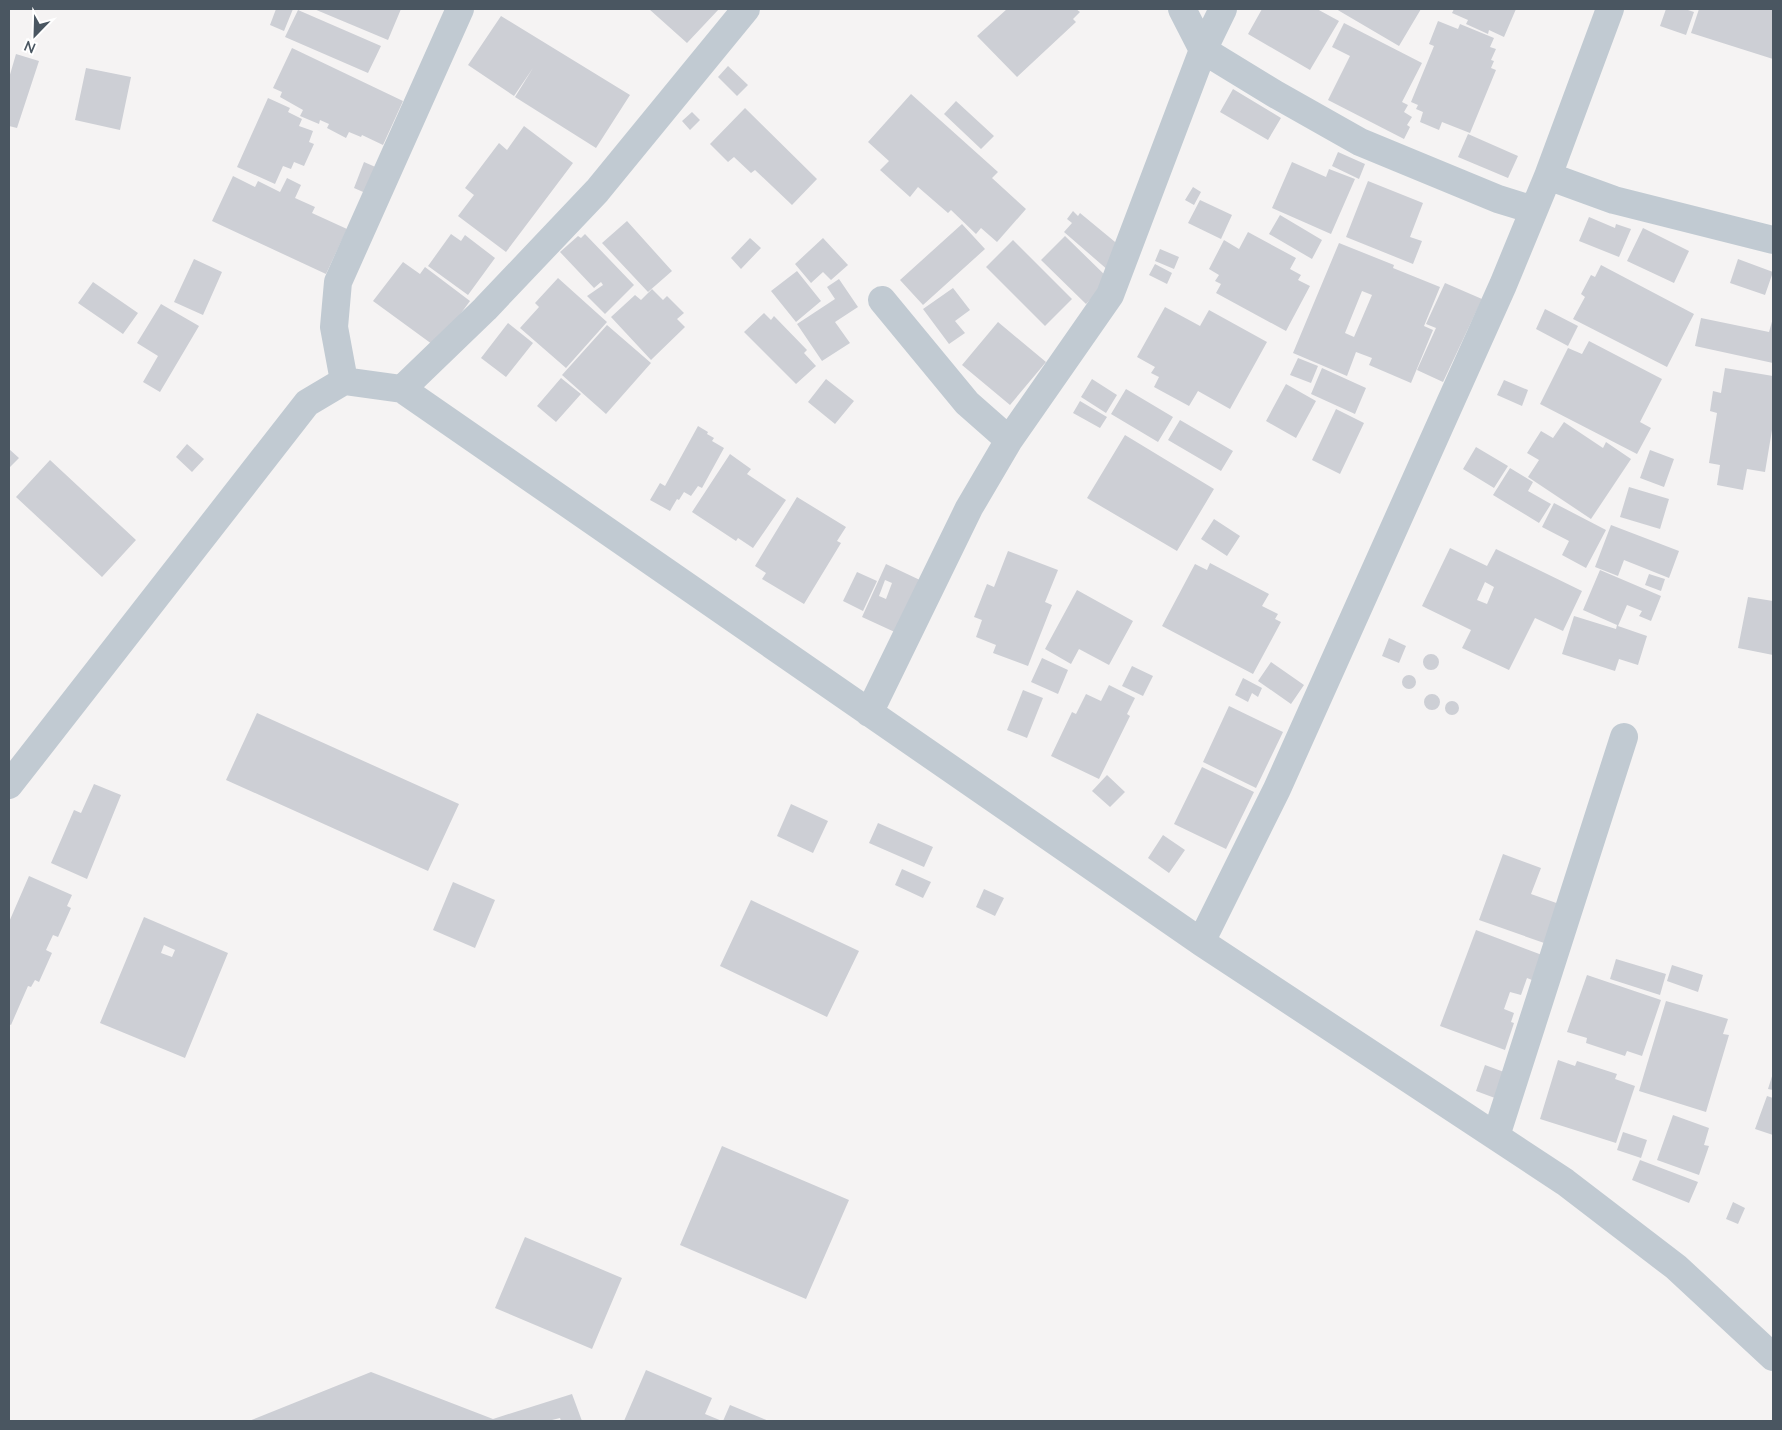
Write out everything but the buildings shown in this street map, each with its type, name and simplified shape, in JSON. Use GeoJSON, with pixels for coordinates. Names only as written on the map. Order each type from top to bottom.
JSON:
{"type":"FeatureCollection","features":[{"type":"Feature","properties":{"kind":"street"},"geometry":{"type":"LineString","coordinates":[[344,381],[334,327],[338,282],[460,9]]}},
{"type":"Feature","properties":{"kind":"street"},"geometry":{"type":"LineString","coordinates":[[402,389],[485,310],[597,191],[746,9]]}},
{"type":"Feature","properties":{"kind":"street"},"geometry":{"type":"LineString","coordinates":[[1182,9],[1202,50],[1360,142],[1498,199],[1534,210]]}},
{"type":"Feature","properties":{"kind":"street"},"geometry":{"type":"LineString","coordinates":[[870,713],[969,508],[1009,440],[1110,294],[1202,50],[1222,9]]}},
{"type":"Feature","properties":{"kind":"street"},"geometry":{"type":"LineString","coordinates":[[1201,942],[1277,789],[1503,285],[1548,176],[1610,9]]}},
{"type":"Feature","properties":{"kind":"street"},"geometry":{"type":"LineString","coordinates":[[1548,176],[1614,200],[1773,240]]}},
{"type":"Feature","properties":{"kind":"street"},"geometry":{"type":"LineString","coordinates":[[882,300],[967,403],[1009,440]]}},
{"type":"Feature","properties":{"kind":"street"},"geometry":{"type":"LineString","coordinates":[[9,785],[307,403],[344,381],[402,389],[1201,942],[1565,1182],[1676,1267],[1773,1357]]}},
{"type":"Feature","properties":{"kind":"street"},"geometry":{"type":"LineString","coordinates":[[1496,1136],[1624,737]]}}]}
